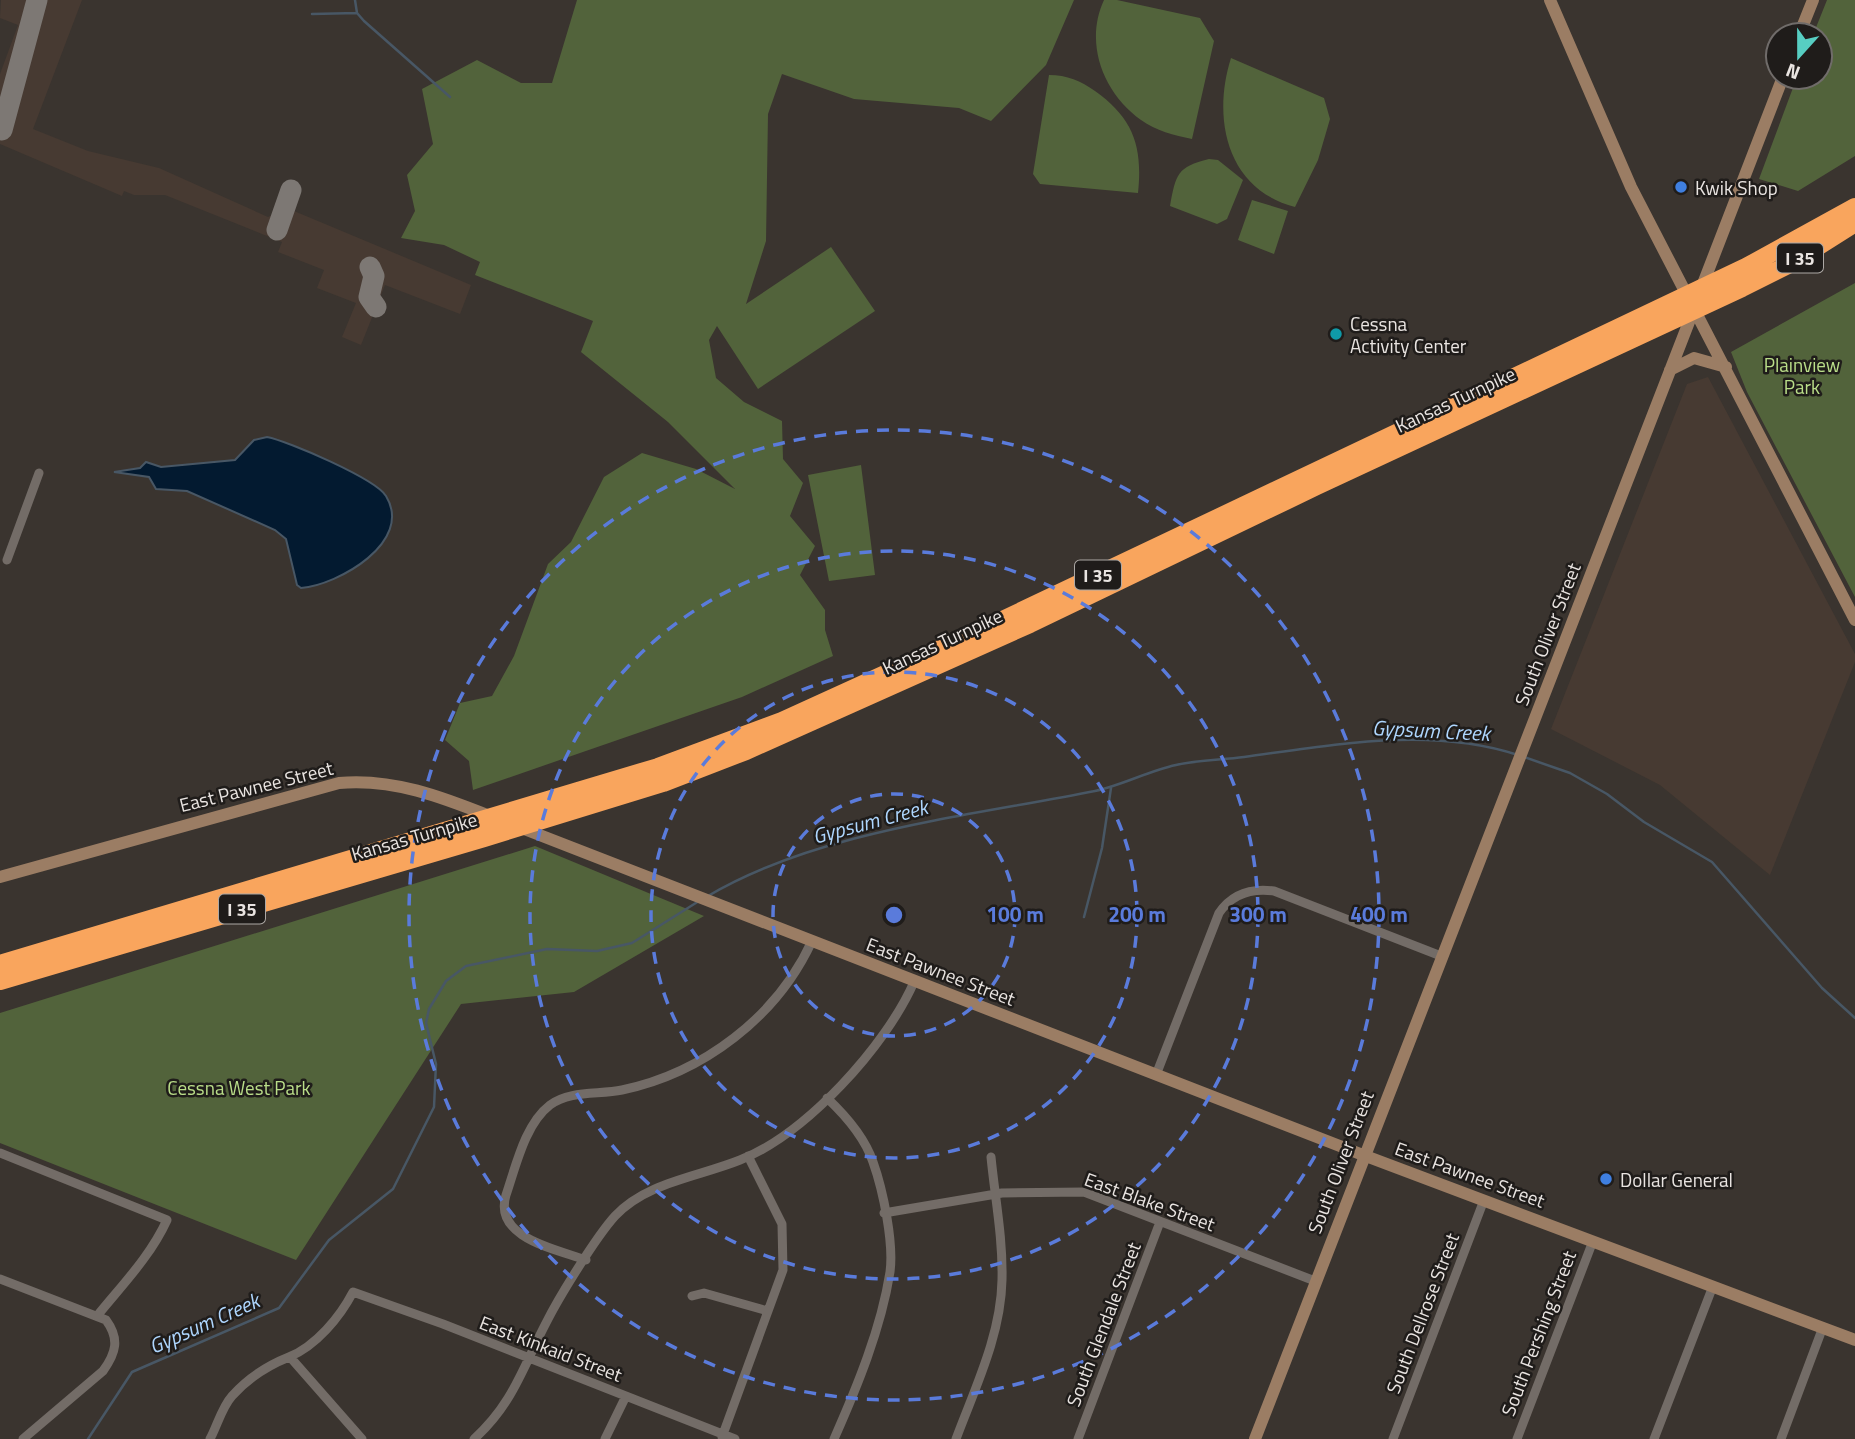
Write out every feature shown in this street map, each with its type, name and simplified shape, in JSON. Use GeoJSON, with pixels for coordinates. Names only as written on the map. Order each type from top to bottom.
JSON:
{"type":"FeatureCollection","features":[{"type":"Feature","properties":{"kind":"highway","name":"Kansas Turnpike"},"geometry":{"type":"LineString","coordinates":[[0,964],[658,768],[782,721],[972,635],[1746,268],[1855,207]]}},
{"type":"Feature","properties":{"kind":"highway","name":"Kansas Turnpike"},"geometry":{"type":"LineString","coordinates":[[0,981],[663,783],[830,716],[1742,288],[1792,263],[1855,223]]}},
{"type":"Feature","properties":{"kind":"main road"},"geometry":{"type":"LineString","coordinates":[[1550,0],[1631,187],[1855,620]]}},
{"type":"Feature","properties":{"kind":"main road"},"geometry":{"type":"LineString","coordinates":[[1805,21],[1813,0]]}},
{"type":"Feature","properties":{"kind":"main road","name":"South Oliver Street"},"geometry":{"type":"LineString","coordinates":[[1255,1439],[1778,91]]}},
{"type":"Feature","properties":{"kind":"main road"},"geometry":{"type":"LineString","coordinates":[[1670,370],[1694,358],[1726,367]]}},
{"type":"Feature","properties":{"kind":"main road","name":"East Pawnee Street"},"geometry":{"type":"LineString","coordinates":[[0,877],[274,799],[355,782],[386,783],[432,794],[1363,1155],[1855,1339]]}},
{"type":"Feature","properties":{"kind":"street"},"geometry":{"type":"LineString","coordinates":[[7,560],[39,473]]}},
{"type":"Feature","properties":{"kind":"street"},"geometry":{"type":"LineString","coordinates":[[1156,1075],[1219,913],[1225,904],[1250,891],[1275,891],[1441,956]]}},
{"type":"Feature","properties":{"kind":"street"},"geometry":{"type":"LineString","coordinates":[[586,1260],[525,1237],[513,1230],[506,1219],[502,1206],[532,1127],[541,1114],[565,1097],[645,1085],[691,1068],[724,1045],[778,997],[801,964],[811,941]]}},
{"type":"Feature","properties":{"kind":"street"},"geometry":{"type":"LineString","coordinates":[[474,1439],[512,1397],[546,1322],[615,1217],[650,1191],[748,1156],[776,1140],[827,1098],[881,1041],[903,1009],[914,982]]}},
{"type":"Feature","properties":{"kind":"street"},"geometry":{"type":"LineString","coordinates":[[827,1098],[856,1130],[873,1161],[889,1235],[887,1282],[875,1331],[834,1439]]}},
{"type":"Feature","properties":{"kind":"street"},"geometry":{"type":"LineString","coordinates":[[0,1153],[166,1220],[158,1240],[138,1268],[97,1316]]}},
{"type":"Feature","properties":{"kind":"street"},"geometry":{"type":"LineString","coordinates":[[722,1437],[783,1270],[782,1224],[748,1156]]}},
{"type":"Feature","properties":{"kind":"street"},"geometry":{"type":"LineString","coordinates":[[956,1439],[992,1342],[1002,1282],[991,1157]]}},
{"type":"Feature","properties":{"kind":"street","name":"East Blake Street"},"geometry":{"type":"LineString","coordinates":[[884,1213],[996,1194],[1084,1192],[1315,1281]]}},
{"type":"Feature","properties":{"kind":"street","name":"South Dellrose Street"},"geometry":{"type":"LineString","coordinates":[[1393,1439],[1484,1200]]}},
{"type":"Feature","properties":{"kind":"street","name":"South Glendale Street"},"geometry":{"type":"LineString","coordinates":[[1078,1439],[1160,1222]]}},
{"type":"Feature","properties":{"kind":"street","name":"South Pershing Street"},"geometry":{"type":"LineString","coordinates":[[1517,1439],[1593,1241]]}},
{"type":"Feature","properties":{"kind":"street"},"geometry":{"type":"LineString","coordinates":[[0,1280],[106,1320],[115,1336],[111,1360],[103,1371],[23,1439]]}},
{"type":"Feature","properties":{"kind":"street"},"geometry":{"type":"LineString","coordinates":[[1654,1439],[1713,1286]]}},
{"type":"Feature","properties":{"kind":"street","name":"East Kinkaid Street"},"geometry":{"type":"LineString","coordinates":[[290,1357],[326,1329],[344,1310],[353,1292],[626,1396],[722,1437],[735,1439]]}},
{"type":"Feature","properties":{"kind":"street"},"geometry":{"type":"LineString","coordinates":[[692,1296],[704,1293],[768,1311]]}},
{"type":"Feature","properties":{"kind":"street"},"geometry":{"type":"LineString","coordinates":[[1781,1439],[1823,1327]]}},
{"type":"Feature","properties":{"kind":"street"},"geometry":{"type":"LineString","coordinates":[[210,1439],[231,1397],[277,1359],[290,1357],[362,1439]]}},
{"type":"Feature","properties":{"kind":"street"},"geometry":{"type":"LineString","coordinates":[[605,1439],[626,1396]]}},
{"type":"Feature","properties":{"kind":"shaded area"},"geometry":{"type":"Polygon","coordinates":[[[1,0],[82,0],[33,129],[88,151],[159,168],[268,217],[274,214],[284,186],[295,186],[299,193],[294,211],[471,285],[460,314],[385,285],[361,345],[342,337],[356,303],[317,288],[324,270],[278,252],[282,242],[165,195],[134,195],[124,191],[122,196],[0,144],[0,74],[18,25],[0,18],[1,0]]]}},
{"type":"Feature","properties":{"kind":"shaded area"},"geometry":{"type":"Polygon","coordinates":[[[1708,377],[1855,654],[1855,662],[1770,875],[1660,785],[1551,729],[1687,384],[1708,377]]]}},
{"type":"Feature","properties":{"kind":"green space"},"geometry":{"type":"Polygon","coordinates":[[[577,0],[1074,0],[1046,65],[991,121],[959,108],[854,99],[782,74],[768,114],[766,241],[746,304],[831,247],[875,311],[758,389],[717,326],[709,340],[716,378],[744,402],[782,421],[783,459],[803,483],[790,516],[815,546],[800,575],[825,610],[825,630],[833,656],[742,697],[473,790],[469,761],[445,740],[460,703],[492,696],[514,656],[548,564],[571,542],[604,477],[642,453],[696,469],[735,489],[668,422],[581,352],[593,321],[475,275],[480,262],[444,245],[401,238],[415,211],[407,175],[433,144],[422,89],[477,60],[521,83],[552,83],[577,0]]]}},
{"type":"Feature","properties":{"kind":"green space"},"geometry":{"type":"Polygon","coordinates":[[[1104,0],[1117,0],[1200,18],[1214,41],[1192,139],[1165,132],[1141,120],[1116,96],[1107,82],[1097,50],[1096,33],[1104,0]]]}},
{"type":"Feature","properties":{"kind":"green space"},"geometry":{"type":"Polygon","coordinates":[[[1827,0],[1855,0],[1855,156],[1798,191],[1759,179],[1792,91],[1834,91],[1834,21],[1819,21],[1827,0]]]}},
{"type":"Feature","properties":{"kind":"green space"},"geometry":{"type":"Polygon","coordinates":[[[1231,58],[1324,98],[1330,119],[1318,160],[1295,207],[1272,198],[1253,185],[1239,168],[1230,148],[1223,104],[1231,58]]]}},
{"type":"Feature","properties":{"kind":"green space"},"geometry":{"type":"Polygon","coordinates":[[[1049,75],[1068,77],[1084,84],[1108,101],[1127,123],[1137,147],[1138,193],[1040,184],[1033,174],[1049,75]]]}},
{"type":"Feature","properties":{"kind":"green space"},"geometry":{"type":"Polygon","coordinates":[[[1209,159],[1218,160],[1243,180],[1227,219],[1217,224],[1170,206],[1174,186],[1184,169],[1209,159]]]}},
{"type":"Feature","properties":{"kind":"green space"},"geometry":{"type":"Polygon","coordinates":[[[1252,200],[1288,211],[1274,254],[1238,240],[1252,200]]]}},
{"type":"Feature","properties":{"kind":"green space","name":"Plainview Park"},"geometry":{"type":"Polygon","coordinates":[[[1855,283],[1855,597],[1747,392],[1731,352],[1855,283]]]}},
{"type":"Feature","properties":{"kind":"green space"},"geometry":{"type":"Polygon","coordinates":[[[861,465],[875,575],[829,581],[808,475],[861,465]]]}},
{"type":"Feature","properties":{"kind":"green space","name":"Cessna West Park"},"geometry":{"type":"Polygon","coordinates":[[[535,846],[704,916],[574,992],[461,1004],[296,1260],[0,1143],[0,1013],[535,846]]]}},
{"type":"Feature","properties":{"kind":"water"},"geometry":{"type":"Polygon","coordinates":[[[267,437],[349,471],[386,496],[392,513],[390,529],[381,545],[352,570],[334,579],[301,588],[297,585],[286,539],[275,530],[187,491],[156,489],[149,477],[114,472],[140,468],[146,462],[161,467],[235,460],[254,440],[267,437]]]}},
{"type":"Feature","properties":{"kind":"waterway"},"geometry":{"type":"LineString","coordinates":[[355,0],[357,13],[364,21],[450,97]]}},
{"type":"Feature","properties":{"kind":"waterway"},"geometry":{"type":"LineString","coordinates":[[312,14],[357,13]]}},
{"type":"Feature","properties":{"kind":"waterway","name":"Gypsum Creek"},"geometry":{"type":"LineString","coordinates":[[708,896],[751,874],[846,841],[896,828],[1095,791],[1184,763],[1347,743],[1416,740],[1451,741],[1518,755]]}},
{"type":"Feature","properties":{"kind":"waterway","name":"Gypsum Creek"},"geometry":{"type":"LineString","coordinates":[[1524,757],[1570,773],[1607,794],[1644,822],[1712,862],[1822,988],[1855,1018]]}},
{"type":"Feature","properties":{"kind":"waterway"},"geometry":{"type":"LineString","coordinates":[[1084,917],[1102,848],[1111,788]]}},
{"type":"Feature","properties":{"kind":"waterway","name":"Gypsum Creek"},"geometry":{"type":"LineString","coordinates":[[88,1439],[132,1372],[279,1308],[329,1240],[393,1189],[434,1107],[436,1064],[426,1023],[429,1009],[446,981],[466,966],[547,949],[597,951],[632,943],[699,901]]}},
{"type":"Feature","properties":{"kind":"taxiway"},"geometry":{"type":"LineString","coordinates":[[2,130],[37,0]]}},
{"type":"Feature","properties":{"kind":"taxiway"},"geometry":{"type":"LineString","coordinates":[[277,230],[291,190]]}},
{"type":"Feature","properties":{"kind":"taxiway"},"geometry":{"type":"LineString","coordinates":[[370,267],[374,276],[369,297],[376,307]]}},
{"type":"Feature","properties":{"kind":"place","name":"Kwik Shop"},"geometry":{"type":"Point","coordinates":[1681,187]}},
{"type":"Feature","properties":{"kind":"place","name":"Cessna Activity Center"},"geometry":{"type":"Point","coordinates":[1336,334]}},
{"type":"Feature","properties":{"kind":"place","name":"Dollar General"},"geometry":{"type":"Point","coordinates":[1606,1179]}}]}
